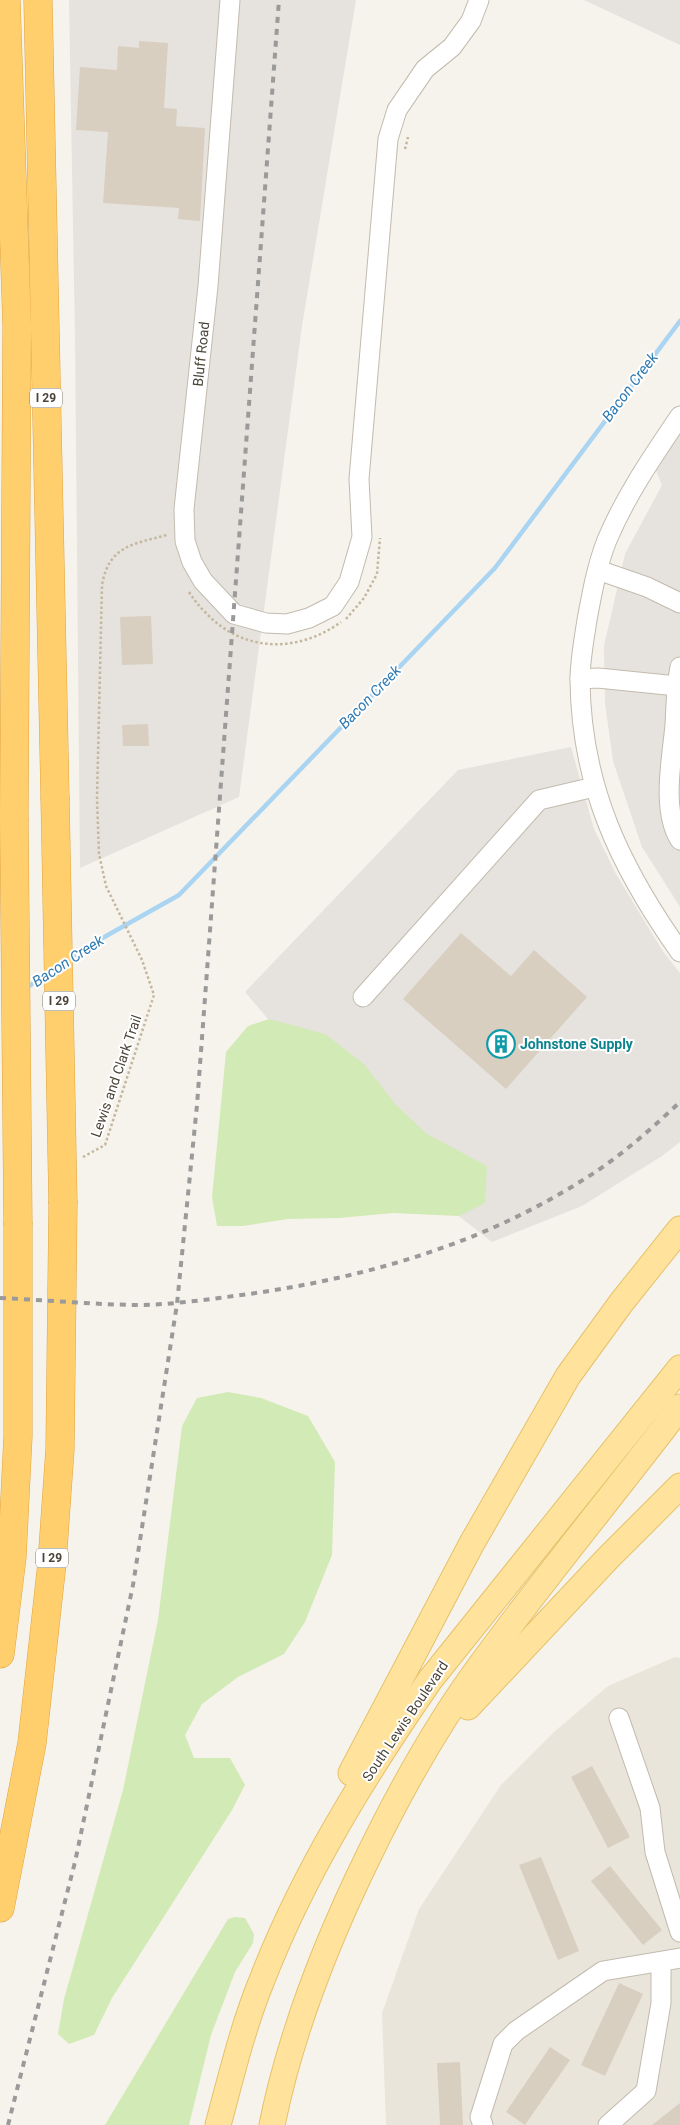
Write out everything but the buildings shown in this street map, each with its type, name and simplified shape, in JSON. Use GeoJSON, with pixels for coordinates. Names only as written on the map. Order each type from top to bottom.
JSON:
{"type":"FeatureCollection","features":[{"type":"Feature","properties":{"kind":"highway","name":"I 29"},"geometry":{"type":"LineString","coordinates":[[0,1654],[12,1556],[18,1436],[14,818],[17,326],[6,0]]}},
{"type":"Feature","properties":{"kind":"highway","name":"I 29"},"geometry":{"type":"LineString","coordinates":[[0,1908],[32,1743],[52,1563],[60,1449],[63,1204],[38,0]]}},
{"type":"Feature","properties":{"kind":"main road"},"geometry":{"type":"LineString","coordinates":[[267,1967],[314,1846],[472,1543],[568,1376],[621,1303],[680,1229]]}},
{"type":"Feature","properties":{"kind":"main road","name":"South Lewis Boulevard"},"geometry":{"type":"LineString","coordinates":[[218,2125],[246,2029],[267,1967],[298,1898],[342,1816],[410,1709],[481,1616],[680,1368]]}},
{"type":"Feature","properties":{"kind":"main road"},"geometry":{"type":"LineString","coordinates":[[272,2125],[279,2093],[304,2007],[338,1918],[411,1774],[440,1725],[479,1667],[680,1407]]}},
{"type":"Feature","properties":{"kind":"main road"},"geometry":{"type":"LineString","coordinates":[[411,1774],[490,1682],[680,1486]]}},
{"type":"Feature","properties":{"kind":"street","name":"Bluff Road"},"geometry":{"type":"LineString","coordinates":[[230,0],[208,286],[184,508],[185,541],[192,562],[203,581],[234,614],[266,623],[287,624],[309,618],[333,606],[349,582],[362,536],[359,479],[388,139],[397,110],[425,69],[452,47],[470,21],[479,0]]}},
{"type":"Feature","properties":{"kind":"street"},"geometry":{"type":"LineString","coordinates":[[680,416],[649,461],[623,506],[607,542],[598,570],[590,606],[580,679],[582,720],[594,787],[621,857],[652,913],[680,952]]}},
{"type":"Feature","properties":{"kind":"street"},"geometry":{"type":"LineString","coordinates":[[598,570],[647,587],[680,603]]}},
{"type":"Feature","properties":{"kind":"street"},"geometry":{"type":"LineString","coordinates":[[680,667],[669,784],[672,816],[680,840]]}},
{"type":"Feature","properties":{"kind":"street"},"geometry":{"type":"LineString","coordinates":[[580,679],[598,678],[677,686]]}},
{"type":"Feature","properties":{"kind":"street"},"geometry":{"type":"LineString","coordinates":[[363,997],[539,800],[594,787]]}},
{"type":"Feature","properties":{"kind":"street"},"geometry":{"type":"LineString","coordinates":[[619,1718],[650,1808],[655,1852],[680,1932]]}},
{"type":"Feature","properties":{"kind":"street"},"geometry":{"type":"LineString","coordinates":[[483,2125],[480,2117],[503,2044],[516,2031],[603,1971],[680,1958]]}},
{"type":"Feature","properties":{"kind":"street"},"geometry":{"type":"LineString","coordinates":[[608,2125],[646,2092],[661,2003],[661,1962]]}},
{"type":"Feature","properties":{"kind":"path","name":"Lewis and Clark Trail"},"geometry":{"type":"LineString","coordinates":[[78,1159],[104,1145],[154,995],[142,960],[106,886],[99,854],[97,799],[102,585],[104,571],[122,549],[128,545],[168,535]]}},
{"type":"Feature","properties":{"kind":"shaded area"},"geometry":{"type":"Polygon","coordinates":[[[69,0],[356,0],[302,326],[239,797],[80,868],[75,338],[69,0]]]}},
{"type":"Feature","properties":{"kind":"shaded area"},"geometry":{"type":"Polygon","coordinates":[[[584,0],[680,0],[680,45],[584,0]]]}},
{"type":"Feature","properties":{"kind":"shaded area"},"geometry":{"type":"Polygon","coordinates":[[[680,429],[680,907],[642,847],[613,761],[605,703],[604,646],[625,554],[662,485],[654,466],[680,429]]]}},
{"type":"Feature","properties":{"kind":"shaded area"},"geometry":{"type":"Polygon","coordinates":[[[571,747],[594,829],[616,874],[662,950],[680,973],[680,1142],[662,1156],[582,1206],[492,1242],[391,1163],[245,992],[458,770],[571,747]]]}},
{"type":"Feature","properties":{"kind":"shaded area"},"geometry":{"type":"Polygon","coordinates":[[[675,1657],[680,1658],[680,2125],[386,2125],[382,2013],[419,1909],[501,1785],[554,1732],[608,1686],[675,1657]]]}},
{"type":"Feature","properties":{"kind":"green space"},"geometry":{"type":"Polygon","coordinates":[[[269,1019],[325,1034],[364,1064],[396,1105],[427,1134],[487,1166],[485,1203],[459,1216],[393,1213],[339,1218],[288,1219],[243,1226],[217,1226],[212,1197],[226,1052],[248,1026],[269,1019]]]}},
{"type":"Feature","properties":{"kind":"green space"},"geometry":{"type":"Polygon","coordinates":[[[228,1392],[261,1398],[308,1416],[335,1462],[332,1555],[305,1622],[284,1654],[238,1677],[202,1704],[185,1735],[194,1758],[230,1758],[245,1785],[232,1810],[112,1998],[94,2035],[69,2044],[58,2034],[64,1999],[123,1790],[158,1620],[182,1426],[197,1398],[228,1392]]]}},
{"type":"Feature","properties":{"kind":"green space"},"geometry":{"type":"Polygon","coordinates":[[[235,1917],[245,1918],[254,1934],[253,1943],[235,1972],[211,2035],[189,2125],[105,2125],[228,1919],[235,1917]]]}},
{"type":"Feature","properties":{"kind":"waterway","name":"Bacon Creek"},"geometry":{"type":"LineString","coordinates":[[69,959],[179,895],[495,568],[680,321]]}},
{"type":"Feature","properties":{"kind":"waterway","name":"Bacon Creek"},"geometry":{"type":"LineString","coordinates":[[25,989],[49,972]]}},
{"type":"Feature","properties":{"kind":"railway"},"geometry":{"type":"LineString","coordinates":[[8,2125],[75,1862],[133,1585],[177,1304],[197,1105],[279,0]]}},
{"type":"Feature","properties":{"kind":"railway"},"geometry":{"type":"LineString","coordinates":[[0,1298],[108,1304],[166,1304],[280,1289],[372,1270],[461,1241],[504,1223],[546,1202],[611,1161],[680,1102]]}},
{"type":"Feature","properties":{"kind":"place","name":"Johnstone Supply"},"geometry":{"type":"Point","coordinates":[501,1044]}}]}
